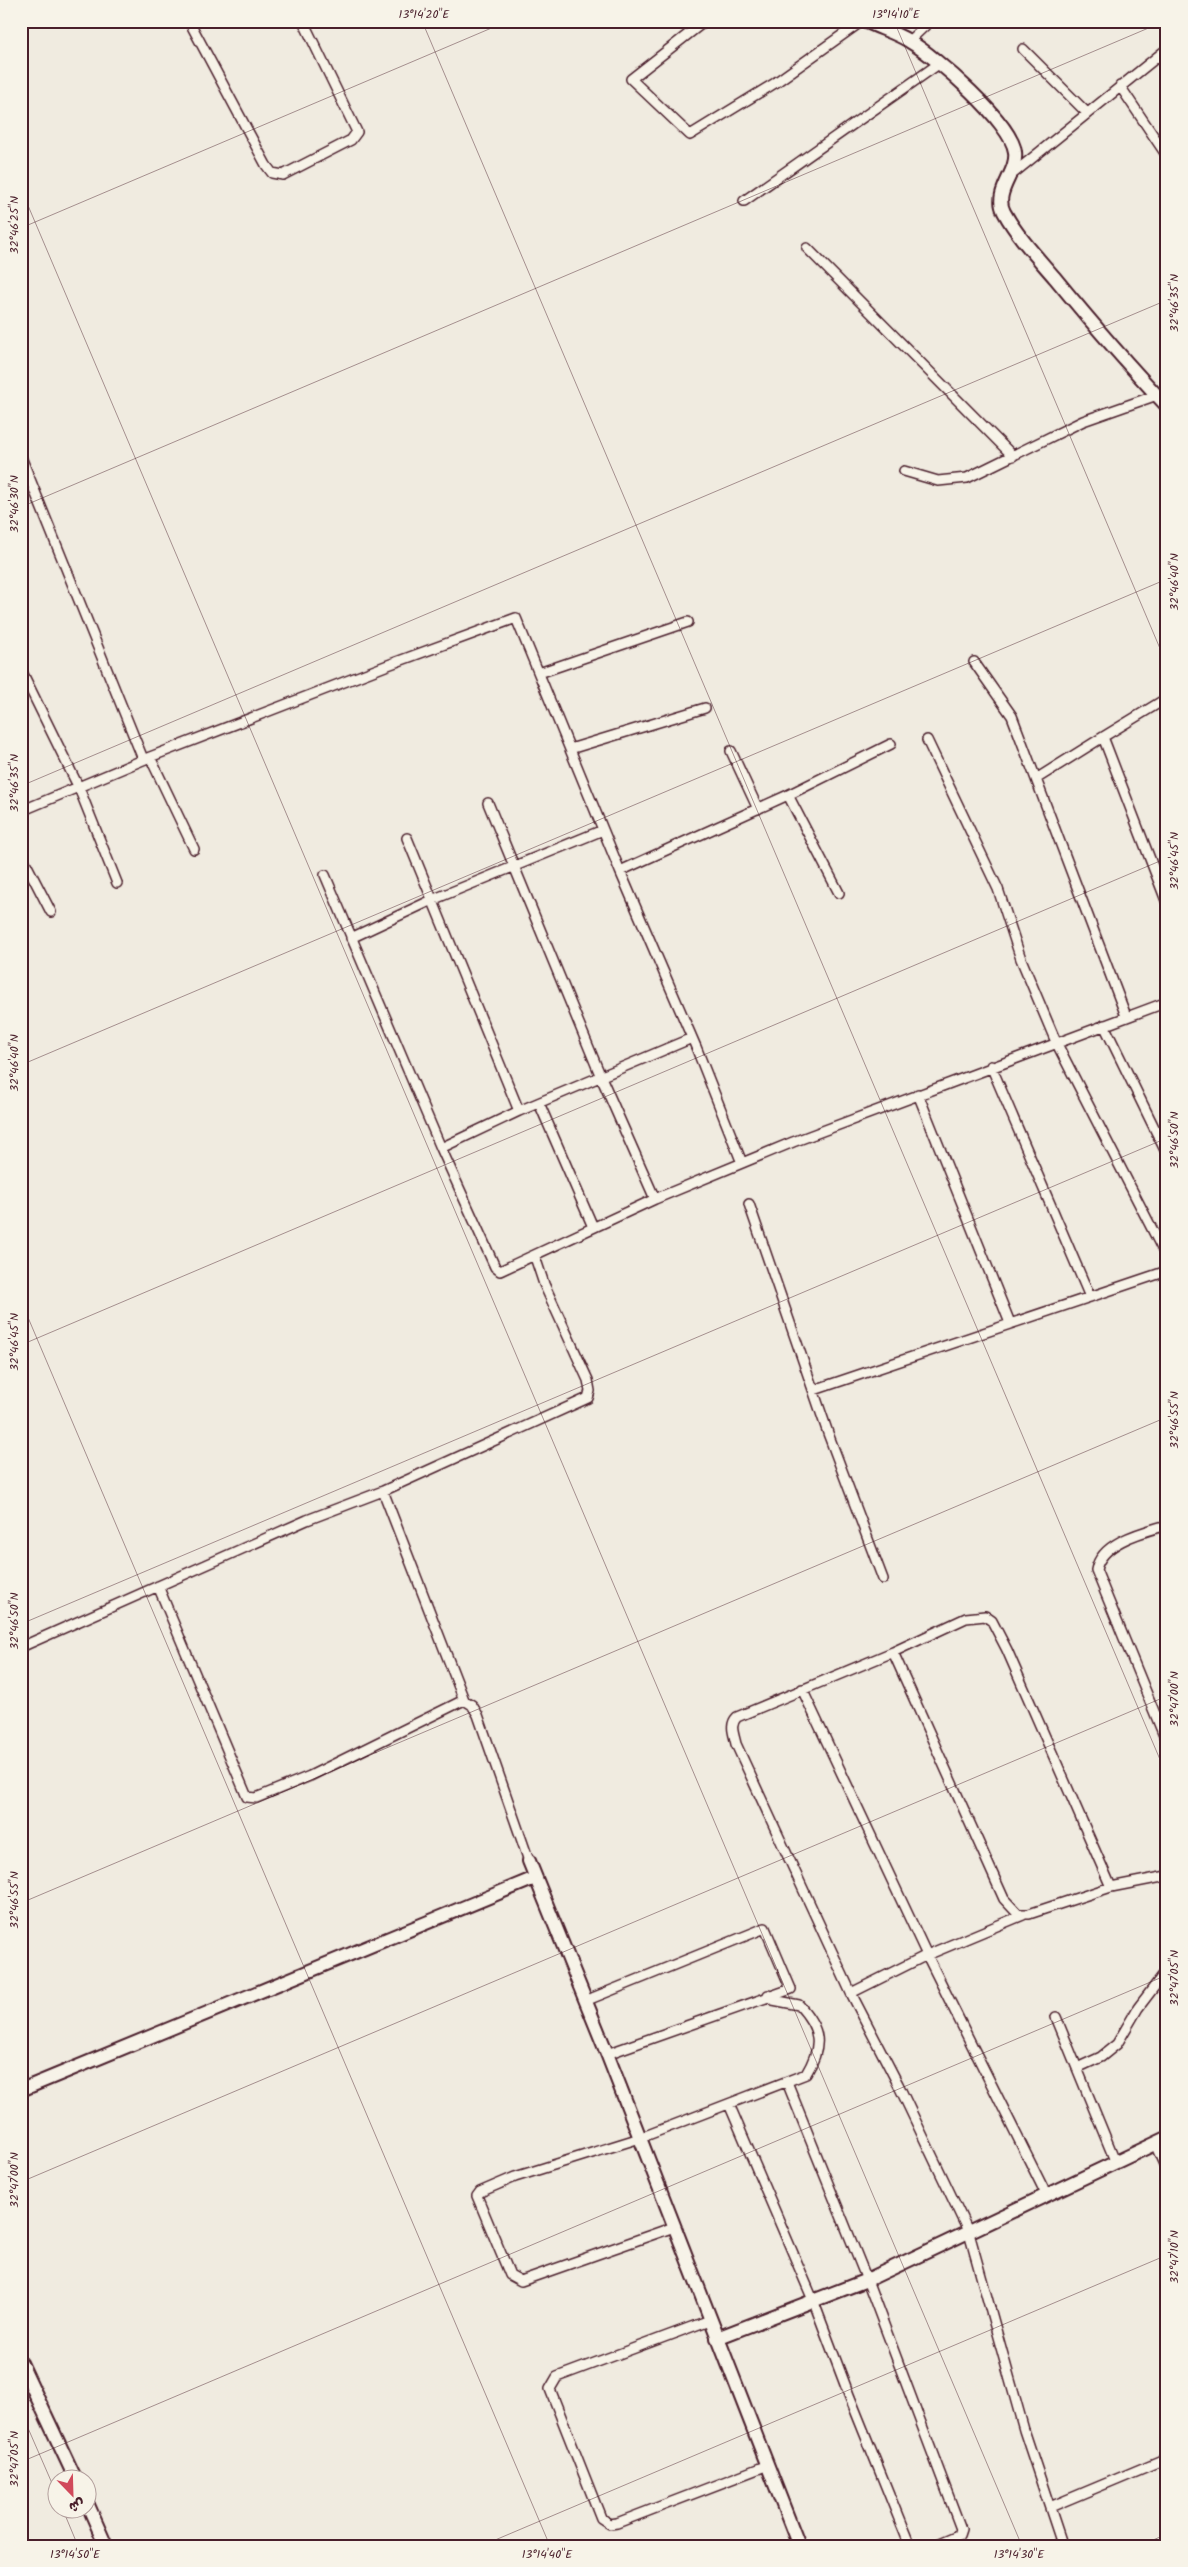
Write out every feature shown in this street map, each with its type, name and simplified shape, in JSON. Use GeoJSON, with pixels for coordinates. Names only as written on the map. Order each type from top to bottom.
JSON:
{"type":"FeatureCollection","features":[{"type":"Feature","properties":{"kind":"street"},"geometry":{"type":"LineString","coordinates":[[189,21],[266,165],[272,173],[283,175],[357,135],[304,21]]}},
{"type":"Feature","properties":{"kind":"street"},"geometry":{"type":"LineString","coordinates":[[705,21],[631,79],[690,135],[775,83],[864,21],[909,41],[940,63],[979,100],[1012,141],[1016,157],[1002,192],[1001,204],[1014,229],[1086,315],[1167,406]]}},
{"type":"Feature","properties":{"kind":"street"},"geometry":{"type":"LineString","coordinates":[[909,41],[930,21]]}},
{"type":"Feature","properties":{"kind":"street"},"geometry":{"type":"LineString","coordinates":[[1023,49],[1087,113]]}},
{"type":"Feature","properties":{"kind":"street"},"geometry":{"type":"LineString","coordinates":[[1009,177],[1167,49]]}},
{"type":"Feature","properties":{"kind":"street"},"geometry":{"type":"LineString","coordinates":[[744,201],[940,63]]}},
{"type":"Feature","properties":{"kind":"street"},"geometry":{"type":"LineString","coordinates":[[1120,86],[1167,156]]}},
{"type":"Feature","properties":{"kind":"street"},"geometry":{"type":"LineString","coordinates":[[807,248],[1014,456]]}},
{"type":"Feature","properties":{"kind":"street"},"geometry":{"type":"LineString","coordinates":[[904,471],[929,480],[960,480],[1014,456],[1083,421],[1157,395]]}},
{"type":"Feature","properties":{"kind":"street"},"geometry":{"type":"LineString","coordinates":[[21,457],[147,758],[194,849]]}},
{"type":"Feature","properties":{"kind":"street"},"geometry":{"type":"LineString","coordinates":[[21,811],[147,758],[516,618],[603,830],[692,1038],[742,1163]]}},
{"type":"Feature","properties":{"kind":"street"},"geometry":{"type":"LineString","coordinates":[[539,673],[688,622]]}},
{"type":"Feature","properties":{"kind":"street"},"geometry":{"type":"LineString","coordinates":[[974,662],[1012,716],[1126,1016]]}},
{"type":"Feature","properties":{"kind":"street"},"geometry":{"type":"LineString","coordinates":[[21,670],[79,788],[117,884]]}},
{"type":"Feature","properties":{"kind":"street"},"geometry":{"type":"LineString","coordinates":[[1036,779],[1167,698]]}},
{"type":"Feature","properties":{"kind":"street"},"geometry":{"type":"LineString","coordinates":[[570,749],[705,708]]}},
{"type":"Feature","properties":{"kind":"street"},"geometry":{"type":"LineString","coordinates":[[1103,737],[1167,903]]}},
{"type":"Feature","properties":{"kind":"street"},"geometry":{"type":"LineString","coordinates":[[927,740],[998,889],[1021,959],[1056,1042],[1167,1258]]}},
{"type":"Feature","properties":{"kind":"street"},"geometry":{"type":"LineString","coordinates":[[620,870],[788,796],[891,744]]}},
{"type":"Feature","properties":{"kind":"street"},"geometry":{"type":"LineString","coordinates":[[731,751],[758,809]]}},
{"type":"Feature","properties":{"kind":"street"},"geometry":{"type":"LineString","coordinates":[[788,796],[838,893]]}},
{"type":"Feature","properties":{"kind":"street"},"geometry":{"type":"LineString","coordinates":[[488,803],[516,866],[601,1077],[655,1199]]}},
{"type":"Feature","properties":{"kind":"street"},"geometry":{"type":"LineString","coordinates":[[351,938],[432,900],[603,830]]}},
{"type":"Feature","properties":{"kind":"street"},"geometry":{"type":"LineString","coordinates":[[407,838],[519,1111]]}},
{"type":"Feature","properties":{"kind":"street"},"geometry":{"type":"LineString","coordinates":[[21,854],[51,912]]}},
{"type":"Feature","properties":{"kind":"street"},"geometry":{"type":"LineString","coordinates":[[325,874],[441,1148],[495,1267],[500,1271],[535,1257],[593,1227],[655,1199],[742,1163],[991,1066],[1167,1002]]}},
{"type":"Feature","properties":{"kind":"street"},"geometry":{"type":"LineString","coordinates":[[1104,1025],[1167,1154]]}},
{"type":"Feature","properties":{"kind":"street"},"geometry":{"type":"LineString","coordinates":[[441,1148],[519,1111],[692,1038]]}},
{"type":"Feature","properties":{"kind":"street"},"geometry":{"type":"LineString","coordinates":[[991,1066],[1090,1297]]}},
{"type":"Feature","properties":{"kind":"street"},"geometry":{"type":"LineString","coordinates":[[918,1094],[1010,1323]]}},
{"type":"Feature","properties":{"kind":"street"},"geometry":{"type":"LineString","coordinates":[[539,1103],[593,1227]]}},
{"type":"Feature","properties":{"kind":"street"},"geometry":{"type":"LineString","coordinates":[[749,1204],[883,1579]]}},
{"type":"Feature","properties":{"kind":"street"},"geometry":{"type":"LineString","coordinates":[[21,1647],[307,1520],[383,1490],[588,1398],[590,1391],[588,1380],[544,1284],[535,1257]]}},
{"type":"Feature","properties":{"kind":"street"},"geometry":{"type":"LineString","coordinates":[[814,1390],[1167,1271]]}},
{"type":"Feature","properties":{"kind":"street"},"geometry":{"type":"LineString","coordinates":[[383,1490],[464,1700],[472,1705],[478,1715],[529,1861],[607,2054],[799,2546]]}},
{"type":"Feature","properties":{"kind":"street"},"geometry":{"type":"LineString","coordinates":[[1167,1526],[1110,1547],[1101,1556],[1096,1570],[1167,1743]]}},
{"type":"Feature","properties":{"kind":"street"},"geometry":{"type":"LineString","coordinates":[[158,1586],[247,1797],[256,1798],[310,1776],[464,1700]]}},
{"type":"Feature","properties":{"kind":"street"},"geometry":{"type":"LineString","coordinates":[[1062,2541],[1024,2430],[969,2233],[906,2100],[851,1993],[736,1744],[732,1726],[737,1717],[893,1652],[966,1618],[980,1615],[990,1618],[1007,1650],[1111,1888]]}},
{"type":"Feature","properties":{"kind":"street"},"geometry":{"type":"LineString","coordinates":[[893,1652],[1004,1899],[1014,1911],[1024,1915]]}},
{"type":"Feature","properties":{"kind":"street"},"geometry":{"type":"LineString","coordinates":[[802,1689],[927,1955],[1047,2196]]}},
{"type":"Feature","properties":{"kind":"street"},"geometry":{"type":"LineString","coordinates":[[851,1993],[927,1955],[1024,1915],[1111,1888],[1167,1876]]}},
{"type":"Feature","properties":{"kind":"street"},"geometry":{"type":"LineString","coordinates":[[21,2090],[536,1878]]}},
{"type":"Feature","properties":{"kind":"street"},"geometry":{"type":"LineString","coordinates":[[585,2001],[765,1928],[791,1988],[607,2054]]}},
{"type":"Feature","properties":{"kind":"street"},"geometry":{"type":"LineString","coordinates":[[1077,2068],[1101,2057],[1117,2044],[1138,2008],[1167,1970]]}},
{"type":"Feature","properties":{"kind":"street"},"geometry":{"type":"LineString","coordinates":[[674,2227],[521,2281],[510,2275],[477,2196],[480,2192],[516,2177],[640,2138],[806,2074],[818,2051],[816,2026],[799,2005],[773,2000],[768,1995]]}},
{"type":"Feature","properties":{"kind":"street"},"geometry":{"type":"LineString","coordinates":[[1056,2017],[1116,2163]]}},
{"type":"Feature","properties":{"kind":"street"},"geometry":{"type":"LineString","coordinates":[[787,2082],[867,2280],[961,2529],[959,2535],[933,2546]]}},
{"type":"Feature","properties":{"kind":"street"},"geometry":{"type":"LineString","coordinates":[[729,2104],[813,2300],[910,2546]]}},
{"type":"Feature","properties":{"kind":"street"},"geometry":{"type":"LineString","coordinates":[[717,2338],[867,2280],[1161,2141],[1167,2171]]}},
{"type":"Feature","properties":{"kind":"street"},"geometry":{"type":"LineString","coordinates":[[710,2320],[557,2378],[552,2383],[550,2388],[601,2518],[610,2524],[617,2523],[768,2465]]}},
{"type":"Feature","properties":{"kind":"street"},"geometry":{"type":"LineString","coordinates":[[21,2363],[25,2379],[71,2470]]}},
{"type":"Feature","properties":{"kind":"street"},"geometry":{"type":"LineString","coordinates":[[1050,2507],[1167,2458]]}},
{"type":"Feature","properties":{"kind":"street"},"geometry":{"type":"LineString","coordinates":[[95,2520],[106,2546]]}}]}
